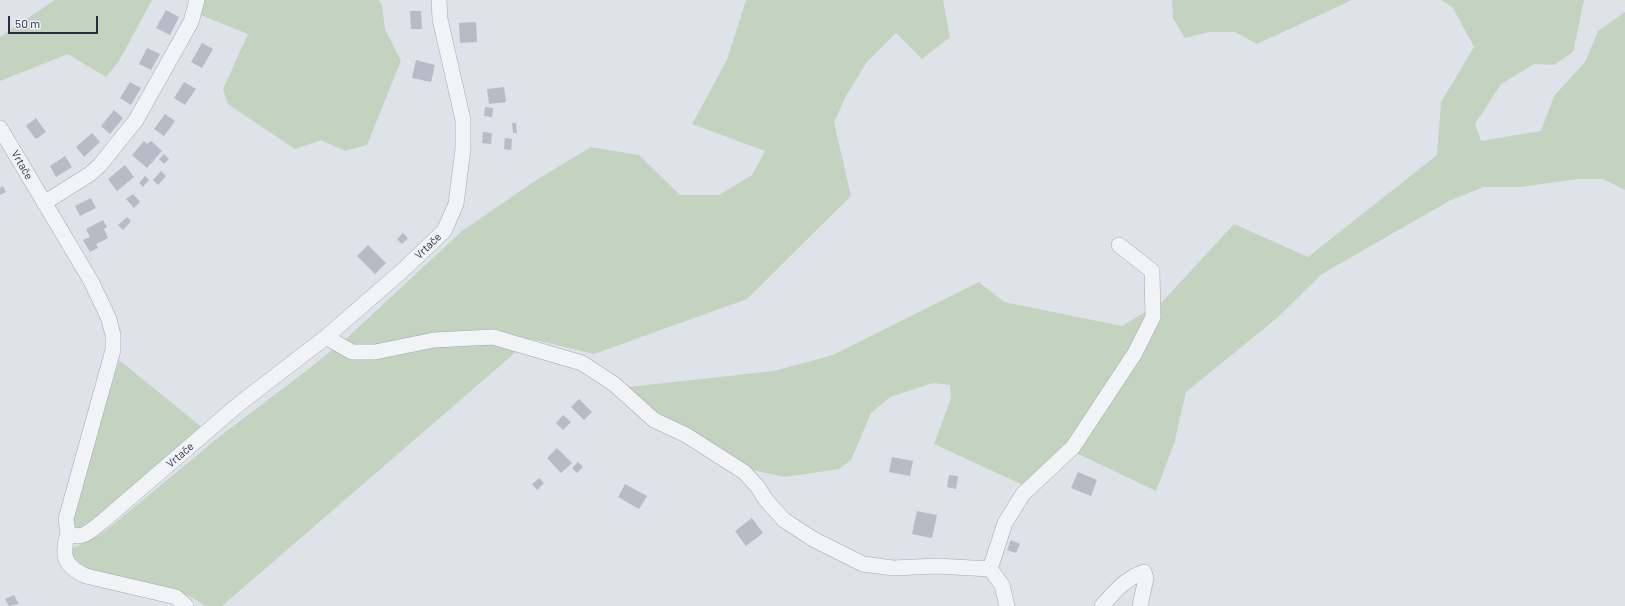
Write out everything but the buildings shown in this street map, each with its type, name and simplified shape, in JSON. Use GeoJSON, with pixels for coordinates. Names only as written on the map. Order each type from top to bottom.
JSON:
{"type":"FeatureCollection","features":[{"type":"Feature","properties":{"kind":"street"},"geometry":{"type":"LineString","coordinates":[[44,203],[90,174],[100,165],[136,120],[191,22],[197,0]]}},
{"type":"Feature","properties":{"kind":"street","name":"Vrtače"},"geometry":{"type":"LineString","coordinates":[[0,128],[91,281],[109,319],[113,335],[114,350],[80,473],[68,506],[66,519],[68,533],[76,536],[87,534],[239,404],[326,337],[402,272],[444,231],[456,204],[463,149],[463,120],[440,19],[439,0]]}},
{"type":"Feature","properties":{"kind":"street"},"geometry":{"type":"LineString","coordinates":[[990,569],[1005,523],[1019,500],[1023,494],[1073,447],[1135,353],[1152,317],[1152,271],[1119,245]]}},
{"type":"Feature","properties":{"kind":"street"},"geometry":{"type":"LineString","coordinates":[[326,337],[352,352],[375,352],[434,340],[493,337],[582,362],[614,384],[654,420],[686,435],[744,472],[784,520],[813,539],[863,564],[893,568],[937,566],[990,569],[1002,585],[1008,606]]}},
{"type":"Feature","properties":{"kind":"street"},"geometry":{"type":"LineString","coordinates":[[68,533],[64,546],[65,559],[74,570],[86,576],[176,597],[186,606]]}},
{"type":"Feature","properties":{"kind":"street"},"geometry":{"type":"LineString","coordinates":[[1102,606],[1114,592],[1129,579],[1144,572],[1146,578],[1140,606]]}},
{"type":"Feature","properties":{"kind":"green space"},"geometry":{"type":"Polygon","coordinates":[[[55,0],[152,0],[119,61],[106,77],[68,54],[0,81],[0,37],[55,0]]]}},
{"type":"Feature","properties":{"kind":"green space"},"geometry":{"type":"Polygon","coordinates":[[[201,0],[379,0],[382,6],[385,29],[401,61],[367,145],[345,151],[321,140],[295,149],[228,104],[223,89],[248,34],[198,14],[201,0]]]}},
{"type":"Feature","properties":{"kind":"green space"},"geometry":{"type":"Polygon","coordinates":[[[746,0],[943,0],[950,37],[922,59],[896,33],[867,62],[847,94],[834,122],[851,196],[747,299],[594,354],[531,339],[222,606],[206,606],[189,596],[92,572],[76,565],[73,557],[73,548],[103,533],[219,437],[310,368],[348,337],[462,231],[538,179],[591,147],[639,155],[680,195],[719,195],[752,175],[765,151],[692,124],[727,60],[746,0]]]}},
{"type":"Feature","properties":{"kind":"green space"},"geometry":{"type":"Polygon","coordinates":[[[1172,0],[1352,0],[1257,44],[1235,32],[1210,32],[1185,38],[1173,18],[1172,0]]]}},
{"type":"Feature","properties":{"kind":"green space"},"geometry":{"type":"Polygon","coordinates":[[[1441,0],[1584,0],[1573,52],[1554,65],[1534,64],[1501,84],[1475,124],[1481,141],[1541,131],[1554,96],[1585,62],[1598,31],[1625,12],[1625,190],[1603,179],[1577,179],[1521,187],[1484,187],[1449,201],[1322,274],[1277,318],[1186,392],[1174,444],[1156,491],[1066,448],[1023,485],[934,444],[951,398],[950,385],[933,383],[890,397],[871,413],[851,460],[839,469],[785,477],[747,469],[659,417],[628,387],[774,371],[833,355],[979,282],[1004,302],[1122,326],[1162,302],[1234,224],[1308,257],[1437,155],[1441,102],[1474,47],[1453,8],[1441,0]]]}},
{"type":"Feature","properties":{"kind":"green space"},"geometry":{"type":"Polygon","coordinates":[[[119,360],[204,429],[85,530],[80,530],[74,526],[72,518],[119,360]]]}}]}
